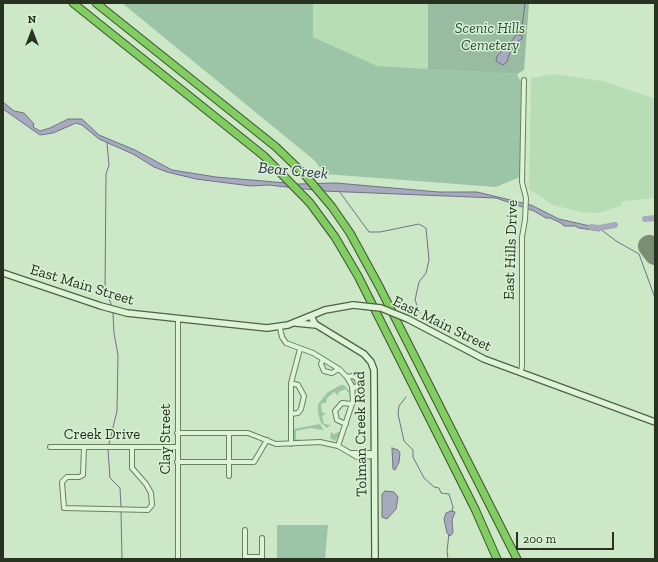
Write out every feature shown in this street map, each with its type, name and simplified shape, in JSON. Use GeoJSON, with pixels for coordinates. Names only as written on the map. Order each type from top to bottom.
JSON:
{"type":"FeatureCollection","features":[{"type":"Feature","properties":{"kind":"highway"},"geometry":{"type":"LineString","coordinates":[[73,3],[238,134],[281,172],[310,203],[335,237],[355,271],[498,559]]}},
{"type":"Feature","properties":{"kind":"highway"},"geometry":{"type":"LineString","coordinates":[[96,3],[254,128],[305,175],[325,198],[350,233],[379,286],[518,559]]}},
{"type":"Feature","properties":{"kind":"street","name":"East Hills Drive"},"geometry":{"type":"LineString","coordinates":[[521,372],[522,237],[526,213],[526,202],[522,182],[524,80]]}},
{"type":"Feature","properties":{"kind":"street","name":"East Main Street"},"geometry":{"type":"LineString","coordinates":[[3,273],[113,310],[267,328],[280,328],[334,308],[353,304],[381,308],[408,319],[474,354],[655,422]]}},
{"type":"Feature","properties":{"kind":"street","name":"Tolman Creek Road"},"geometry":{"type":"LineString","coordinates":[[311,316],[313,322],[364,354],[373,366],[375,378],[375,559]]}},
{"type":"Feature","properties":{"kind":"street","name":"Clay Street"},"geometry":{"type":"LineString","coordinates":[[178,318],[178,559]]}},
{"type":"Feature","properties":{"kind":"street"},"geometry":{"type":"LineString","coordinates":[[294,323],[319,326]]}},
{"type":"Feature","properties":{"kind":"street"},"geometry":{"type":"LineString","coordinates":[[280,328],[282,337],[286,343],[313,353],[339,369],[347,377],[353,389],[352,404],[338,446]]}},
{"type":"Feature","properties":{"kind":"street"},"geometry":{"type":"LineString","coordinates":[[291,444],[291,383],[300,349]]}},
{"type":"Feature","properties":{"kind":"street"},"geometry":{"type":"LineString","coordinates":[[323,359],[321,364],[324,371],[332,373],[339,369]]}},
{"type":"Feature","properties":{"kind":"street"},"geometry":{"type":"LineString","coordinates":[[347,377],[353,376],[357,379],[358,386],[353,389]]}},
{"type":"Feature","properties":{"kind":"street"},"geometry":{"type":"LineString","coordinates":[[291,383],[298,386],[304,396],[301,410],[298,413],[291,414]]}},
{"type":"Feature","properties":{"kind":"street"},"geometry":{"type":"LineString","coordinates":[[346,424],[336,419],[335,410],[337,406],[342,403],[352,404]]}},
{"type":"Feature","properties":{"kind":"street"},"geometry":{"type":"LineString","coordinates":[[177,432],[248,433],[276,444],[320,442],[338,446],[350,454],[357,456],[375,454]]}},
{"type":"Feature","properties":{"kind":"street"},"geometry":{"type":"LineString","coordinates":[[229,433],[229,476]]}},
{"type":"Feature","properties":{"kind":"street"},"geometry":{"type":"LineString","coordinates":[[177,462],[254,462],[267,440]]}},
{"type":"Feature","properties":{"kind":"street","name":"Creek Drive"},"geometry":{"type":"LineString","coordinates":[[50,447],[177,447]]}},
{"type":"Feature","properties":{"kind":"street"},"geometry":{"type":"LineString","coordinates":[[84,447],[83,475],[79,477],[67,477],[62,482],[64,508],[148,510],[152,505],[151,493],[146,484],[132,468],[132,447]]}},
{"type":"Feature","properties":{"kind":"street"},"geometry":{"type":"LineString","coordinates":[[246,530],[245,558],[262,558],[262,538]]}},
{"type":"Feature","properties":{"kind":"green space"},"geometry":{"type":"Polygon","coordinates":[[[122,3],[313,3],[313,37],[377,66],[517,74],[521,82],[520,177],[496,187],[325,174],[314,160],[122,3]]]}},
{"type":"Feature","properties":{"kind":"green space"},"geometry":{"type":"Polygon","coordinates":[[[313,3],[428,3],[428,69],[377,66],[313,37],[313,3]]]}},
{"type":"Feature","properties":{"kind":"green space","name":"Scenic Hills Cemetery"},"geometry":{"type":"Polygon","coordinates":[[[428,3],[529,3],[524,70],[517,74],[428,69],[428,3]]]}},
{"type":"Feature","properties":{"kind":"green space"},"geometry":{"type":"Polygon","coordinates":[[[553,74],[603,81],[655,99],[655,198],[623,201],[621,206],[597,213],[581,212],[553,205],[529,189],[531,78],[553,74]]]}},
{"type":"Feature","properties":{"kind":"green space"},"geometry":{"type":"Polygon","coordinates":[[[341,385],[344,385],[350,392],[348,393],[346,389],[338,392],[339,396],[334,392],[327,398],[326,403],[322,403],[321,405],[322,412],[326,414],[322,416],[324,424],[331,425],[327,428],[321,423],[318,413],[318,404],[328,392],[341,385]]]}},
{"type":"Feature","properties":{"kind":"green space"},"geometry":{"type":"Polygon","coordinates":[[[320,424],[324,430],[310,428],[296,431],[296,440],[300,439],[300,441],[294,441],[294,429],[320,424]]]}},
{"type":"Feature","properties":{"kind":"green space"},"geometry":{"type":"Polygon","coordinates":[[[331,432],[334,434],[338,432],[340,433],[335,441],[330,438],[331,432]]]}},
{"type":"Feature","properties":{"kind":"green space"},"geometry":{"type":"Polygon","coordinates":[[[277,525],[328,525],[325,559],[277,559],[277,525]]]}},
{"type":"Feature","properties":{"kind":"water"},"geometry":{"type":"Polygon","coordinates":[[[516,35],[522,35],[522,39],[518,41],[510,52],[507,62],[503,65],[496,61],[497,56],[508,46],[516,35]]]}},
{"type":"Feature","properties":{"kind":"water"},"geometry":{"type":"Polygon","coordinates":[[[3,102],[14,111],[24,113],[34,124],[33,127],[40,131],[68,119],[82,119],[99,135],[135,150],[172,170],[216,177],[298,184],[336,183],[439,192],[477,192],[531,205],[559,219],[590,226],[599,226],[600,231],[575,226],[564,226],[561,223],[550,218],[546,218],[534,211],[496,198],[323,191],[268,185],[251,186],[196,179],[167,172],[154,167],[133,154],[99,139],[82,125],[76,123],[53,133],[40,135],[3,109],[3,102]]]}},
{"type":"Feature","properties":{"kind":"water"},"geometry":{"type":"Polygon","coordinates":[[[392,448],[398,450],[400,453],[399,462],[395,470],[393,469],[392,448]]]}},
{"type":"Feature","properties":{"kind":"water"},"geometry":{"type":"Polygon","coordinates":[[[385,491],[394,492],[398,497],[396,509],[387,519],[382,517],[382,494],[385,491]]]}},
{"type":"Feature","properties":{"kind":"water"},"geometry":{"type":"Polygon","coordinates":[[[451,511],[455,512],[452,520],[453,533],[450,536],[447,533],[444,519],[446,513],[451,511]]]}},
{"type":"Feature","properties":{"kind":"waterway"},"geometry":{"type":"LineString","coordinates":[[521,35],[525,3]]}},
{"type":"Feature","properties":{"kind":"waterway"},"geometry":{"type":"LineString","coordinates":[[107,143],[109,165],[106,174],[105,290],[112,306]]}},
{"type":"Feature","properties":{"kind":"waterway"},"geometry":{"type":"LineString","coordinates":[[339,191],[369,232],[380,232],[419,224],[426,228],[429,260],[426,273],[419,282],[415,300],[420,313]]}},
{"type":"Feature","properties":{"kind":"waterway"},"geometry":{"type":"LineString","coordinates":[[645,219],[655,218]]}},
{"type":"Feature","properties":{"kind":"waterway"},"geometry":{"type":"LineString","coordinates":[[591,227],[599,228],[615,225]]}},
{"type":"Feature","properties":{"kind":"waterway"},"geometry":{"type":"LineString","coordinates":[[599,228],[616,241],[639,254],[655,298]]}},
{"type":"Feature","properties":{"kind":"waterway"},"geometry":{"type":"LineString","coordinates":[[109,444],[117,411],[118,355],[114,333],[113,313]]}},
{"type":"Feature","properties":{"kind":"waterway"},"geometry":{"type":"LineString","coordinates":[[406,397],[399,406],[398,414],[404,441],[413,450],[413,457],[424,478],[434,487],[439,488],[441,493],[449,494],[453,507],[452,511]]}},
{"type":"Feature","properties":{"kind":"waterway"},"geometry":{"type":"LineString","coordinates":[[108,450],[110,478],[120,488],[121,507]]}},
{"type":"Feature","properties":{"kind":"waterway"},"geometry":{"type":"LineString","coordinates":[[121,512],[122,559]]}},
{"type":"Feature","properties":{"kind":"waterway"},"geometry":{"type":"LineString","coordinates":[[448,559],[447,551],[449,534]]}},
{"type":"Feature","properties":{"kind":"taxiway"},"geometry":{"type":"LineString","coordinates":[[650,247],[655,243]]}},
{"type":"Feature","properties":{"kind":"runway"},"geometry":{"type":"LineString","coordinates":[[649,246],[655,254]]}},
{"type":"Feature","properties":{"kind":"water label","name":"Bear Creek"},"geometry":{"type":"Point","coordinates":[293,171]}}]}
